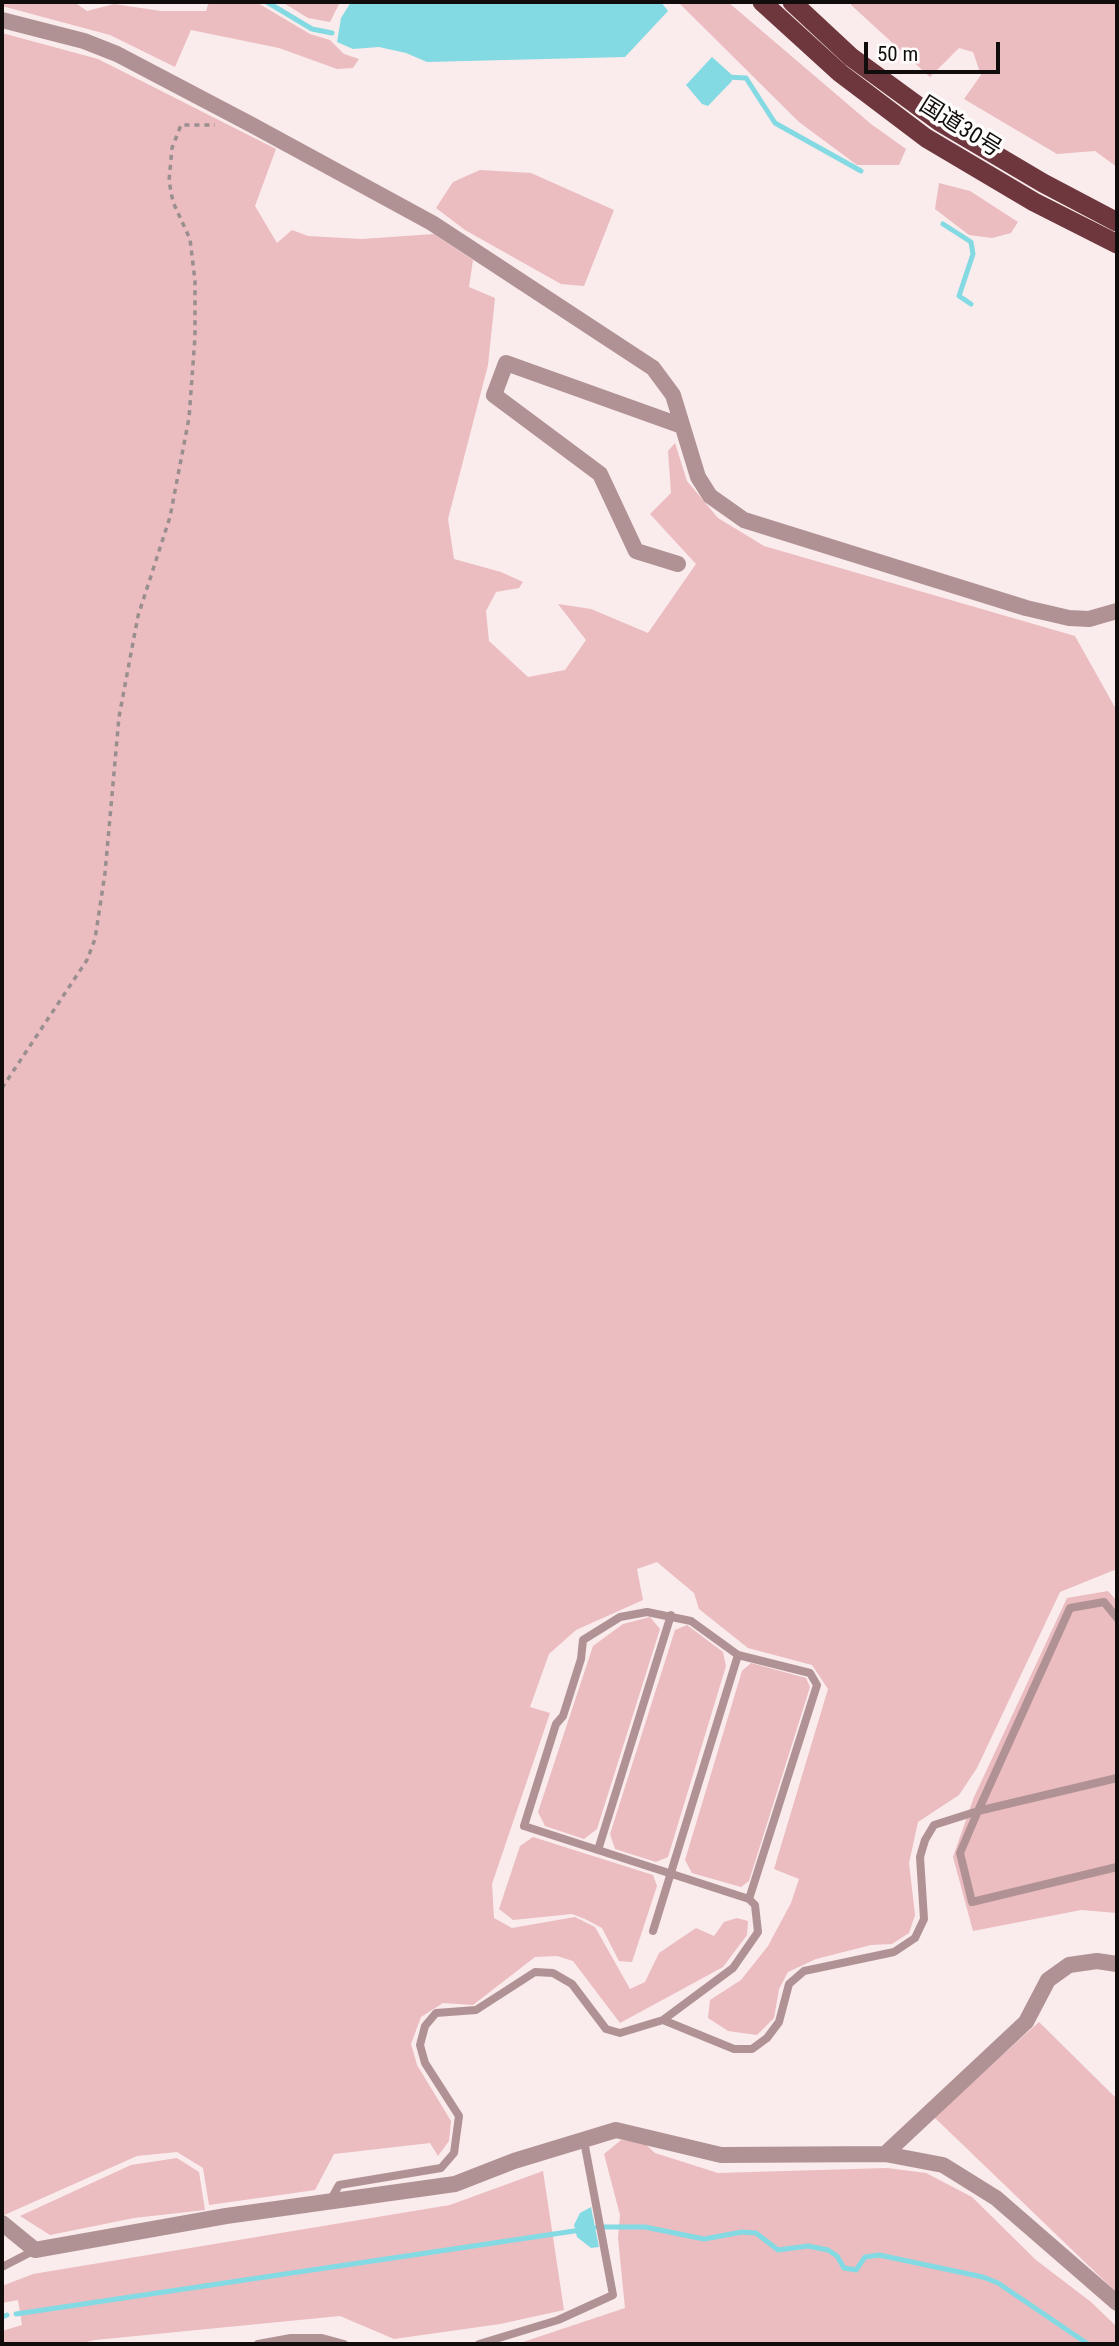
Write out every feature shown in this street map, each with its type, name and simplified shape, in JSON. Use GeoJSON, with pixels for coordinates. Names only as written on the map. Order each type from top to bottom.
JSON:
{"type":"FeatureCollection","features":[{"type":"Feature","properties":{"kind":"highway","name":"国道30号"},"geometry":{"type":"LineString","coordinates":[[762,2],[840,73],[926,138],[1034,202],[1117,244]]}},
{"type":"Feature","properties":{"kind":"highway","name":"国道30号"},"geometry":{"type":"LineString","coordinates":[[792,2],[851,57],[940,122],[1031,177],[1117,222]]}},
{"type":"Feature","properties":{"kind":"street"},"geometry":{"type":"LineString","coordinates":[[2,20],[84,41],[117,54],[251,125],[432,223],[653,368],[673,395],[698,477],[710,496],[744,520],[1026,608],[1069,618],[1089,619],[1117,611]]}},
{"type":"Feature","properties":{"kind":"street"},"geometry":{"type":"LineString","coordinates":[[678,564],[636,551],[600,474],[494,395],[506,363],[682,426]]}},
{"type":"Feature","properties":{"kind":"street"},"geometry":{"type":"LineString","coordinates":[[885,2154],[1026,2022],[1048,1980],[1069,1965],[1097,1961],[1117,1964]]}},
{"type":"Feature","properties":{"kind":"street"},"geometry":{"type":"LineString","coordinates":[[2,2223],[35,2250],[226,2216],[455,2184],[514,2161],[615,2130],[721,2155],[885,2154],[943,2165],[970,2179],[996,2198],[1117,2303]]}},
{"type":"Feature","properties":{"kind":"lane"},"geometry":{"type":"LineString","coordinates":[[1117,1618],[1104,1602],[1070,1608],[960,1853],[972,1902],[1117,1867]]}},
{"type":"Feature","properties":{"kind":"lane"},"geometry":{"type":"LineString","coordinates":[[330,2203],[339,2185],[441,2168],[454,2153],[459,2116],[425,2063],[420,2045],[425,2026],[436,2013],[476,2010],[535,1972],[554,1973],[572,1984],[606,2029],[620,2034],[663,2020],[733,1968],[758,1932],[759,1919],[755,1905],[749,1899],[524,1826],[556,1724],[563,1716],[581,1659],[583,1640],[620,1617],[647,1612],[691,1621],[738,1656],[810,1674],[817,1685],[749,1899]]}},
{"type":"Feature","properties":{"kind":"lane"},"geometry":{"type":"LineString","coordinates":[[598,1850],[671,1615]]}},
{"type":"Feature","properties":{"kind":"lane"},"geometry":{"type":"LineString","coordinates":[[653,1931],[738,1656]]}},
{"type":"Feature","properties":{"kind":"lane"},"geometry":{"type":"LineString","coordinates":[[663,2020],[734,2049],[752,2049],[767,2038],[779,2022],[789,1984],[804,1972],[894,1951],[915,1938],[924,1919],[920,1857],[925,1840],[934,1825],[978,1811],[1117,1778]]}},
{"type":"Feature","properties":{"kind":"lane"},"geometry":{"type":"LineString","coordinates":[[479,2344],[558,2320],[613,2295],[584,2141]]}},
{"type":"Feature","properties":{"kind":"lane"},"geometry":{"type":"LineString","coordinates":[[2,2267],[35,2250]]}},
{"type":"Feature","properties":{"kind":"lane"},"geometry":{"type":"LineString","coordinates":[[258,2344],[291,2338],[322,2338],[344,2344]]}},
{"type":"Feature","properties":{"kind":"path"},"geometry":{"type":"LineString","coordinates":[[2,1088],[87,960],[95,939],[105,873],[119,717],[138,616],[170,517],[189,418],[195,337],[195,281],[190,239],[173,202],[169,181],[172,148],[181,125],[251,125]]}},
{"type":"Feature","properties":{"kind":"shaded area"},"geometry":{"type":"Polygon","coordinates":[[[2,2],[74,2],[87,11],[114,4],[161,11],[206,11],[209,2],[256,2],[310,34],[330,40],[344,54],[359,59],[353,68],[337,69],[279,48],[191,30],[175,67],[110,35],[2,6],[2,2]]]}},
{"type":"Feature","properties":{"kind":"shaded area"},"geometry":{"type":"Polygon","coordinates":[[[282,2],[340,2],[330,22],[308,18],[282,2]]]}},
{"type":"Feature","properties":{"kind":"shaded area"},"geometry":{"type":"Polygon","coordinates":[[[678,2],[728,2],[871,124],[906,149],[899,165],[857,165],[799,122],[678,2]]]}},
{"type":"Feature","properties":{"kind":"shaded area"},"geometry":{"type":"Polygon","coordinates":[[[851,2],[1117,2],[1117,167],[1095,151],[1057,154],[964,99],[981,75],[973,52],[959,48],[930,77],[851,5],[851,2]]]}},
{"type":"Feature","properties":{"kind":"shaded area"},"geometry":{"type":"Polygon","coordinates":[[[2,33],[98,59],[276,149],[255,206],[277,243],[292,230],[308,236],[362,239],[434,234],[473,260],[469,287],[495,298],[488,365],[448,519],[454,559],[501,572],[523,582],[519,588],[496,592],[486,611],[489,641],[528,677],[565,670],[586,640],[558,604],[591,609],[648,633],[696,564],[650,514],[671,493],[668,451],[675,443],[687,481],[718,518],[764,546],[1075,636],[1117,711],[1117,1569],[1060,1592],[977,1768],[959,1795],[918,1822],[909,1863],[915,1915],[909,1933],[892,1944],[871,1945],[816,1959],[788,1972],[779,1989],[774,2018],[757,2035],[728,2031],[708,2018],[710,2000],[741,1980],[768,1946],[791,1903],[799,1879],[774,1869],[828,1689],[812,1665],[748,1648],[699,1609],[694,1593],[657,1562],[637,1569],[643,1600],[576,1630],[549,1654],[530,1707],[550,1713],[492,1884],[494,1918],[512,1928],[575,1917],[595,1927],[630,1989],[645,1982],[659,1953],[696,1928],[714,1936],[724,1922],[737,1918],[748,1921],[747,1935],[723,1967],[620,2023],[573,1961],[557,1956],[535,1957],[473,2005],[443,2003],[421,2017],[411,2044],[417,2065],[451,2121],[449,2141],[438,2156],[430,2143],[334,2154],[315,2190],[209,2205],[203,2168],[177,2152],[137,2156],[2,2216],[2,33]]]}},
{"type":"Feature","properties":{"kind":"shaded area"},"geometry":{"type":"Polygon","coordinates":[[[480,170],[531,173],[614,210],[584,286],[561,284],[465,230],[436,208],[453,182],[480,170]]]}},
{"type":"Feature","properties":{"kind":"shaded area"},"geometry":{"type":"Polygon","coordinates":[[[939,183],[970,191],[1018,222],[1011,233],[992,238],[969,235],[935,209],[939,183]]]}},
{"type":"Feature","properties":{"kind":"shaded area"},"geometry":{"type":"Polygon","coordinates":[[[1108,1591],[1117,1601],[1117,1913],[1081,1910],[973,1931],[953,1857],[974,1797],[1067,1598],[1108,1591]]]}},
{"type":"Feature","properties":{"kind":"shaded area"},"geometry":{"type":"Polygon","coordinates":[[[650,1617],[660,1629],[597,1829],[584,1839],[545,1826],[538,1812],[593,1646],[623,1624],[650,1617]]]}},
{"type":"Feature","properties":{"kind":"shaded area"},"geometry":{"type":"Polygon","coordinates":[[[687,1625],[723,1652],[726,1666],[668,1857],[656,1862],[615,1849],[610,1834],[675,1630],[687,1625]]]}},
{"type":"Feature","properties":{"kind":"shaded area"},"geometry":{"type":"Polygon","coordinates":[[[751,1663],[806,1678],[810,1687],[749,1881],[741,1887],[692,1873],[685,1860],[742,1671],[751,1663]]]}},
{"type":"Feature","properties":{"kind":"shaded area"},"geometry":{"type":"Polygon","coordinates":[[[533,1837],[653,1875],[657,1886],[632,1962],[619,1961],[602,1928],[585,1919],[572,1914],[513,1920],[499,1909],[520,1846],[533,1837]]]}},
{"type":"Feature","properties":{"kind":"shaded area"},"geometry":{"type":"Polygon","coordinates":[[[1039,2022],[1117,2099],[1117,2293],[934,2117],[1039,2022]]]}},
{"type":"Feature","properties":{"kind":"shaded area"},"geometry":{"type":"Polygon","coordinates":[[[621,2140],[644,2143],[655,2153],[718,2173],[887,2168],[926,2173],[972,2197],[1036,2260],[1091,2302],[1117,2327],[1117,2344],[517,2344],[625,2308],[618,2238],[620,2215],[604,2154],[621,2140]]]}},
{"type":"Feature","properties":{"kind":"shaded area"},"geometry":{"type":"Polygon","coordinates":[[[177,2158],[199,2172],[205,2210],[134,2218],[50,2235],[20,2216],[131,2165],[177,2158]]]}},
{"type":"Feature","properties":{"kind":"shaded area"},"geometry":{"type":"Polygon","coordinates":[[[543,2171],[564,2310],[500,2324],[394,2339],[340,2316],[95,2340],[78,2344],[2,2344],[2,2331],[22,2325],[18,2300],[2,2303],[2,2286],[33,2274],[450,2205],[543,2171]]]}},
{"type":"Feature","properties":{"kind":"water"},"geometry":{"type":"Polygon","coordinates":[[[351,2],[661,2],[668,11],[625,57],[427,62],[406,53],[379,47],[353,49],[337,42],[341,18],[351,2]]]}},
{"type":"Feature","properties":{"kind":"water"},"geometry":{"type":"Polygon","coordinates":[[[712,57],[731,74],[732,81],[708,106],[702,104],[686,85],[712,57]]]}},
{"type":"Feature","properties":{"kind":"water"},"geometry":{"type":"Polygon","coordinates":[[[591,2207],[599,2247],[591,2248],[577,2237],[574,2225],[580,2213],[591,2207]]]}},
{"type":"Feature","properties":{"kind":"waterway"},"geometry":{"type":"LineString","coordinates":[[267,2],[312,29],[332,33]]}},
{"type":"Feature","properties":{"kind":"waterway"},"geometry":{"type":"LineString","coordinates":[[727,77],[746,78],[775,123],[861,171]]}},
{"type":"Feature","properties":{"kind":"waterway"},"geometry":{"type":"LineString","coordinates":[[943,224],[971,242],[973,254],[959,296],[971,304]]}},
{"type":"Feature","properties":{"kind":"waterway"},"geometry":{"type":"LineString","coordinates":[[597,2227],[645,2227],[704,2239],[742,2232],[756,2233],[778,2250],[808,2246],[828,2250],[837,2256],[844,2268],[856,2270],[865,2257],[879,2255],[983,2277],[998,2283],[1088,2344]]}},
{"type":"Feature","properties":{"kind":"waterway"},"geometry":{"type":"LineString","coordinates":[[16,2314],[581,2230]]}},
{"type":"Feature","properties":{"kind":"waterway"},"geometry":{"type":"LineString","coordinates":[[2,2317],[7,2315]]}}]}
